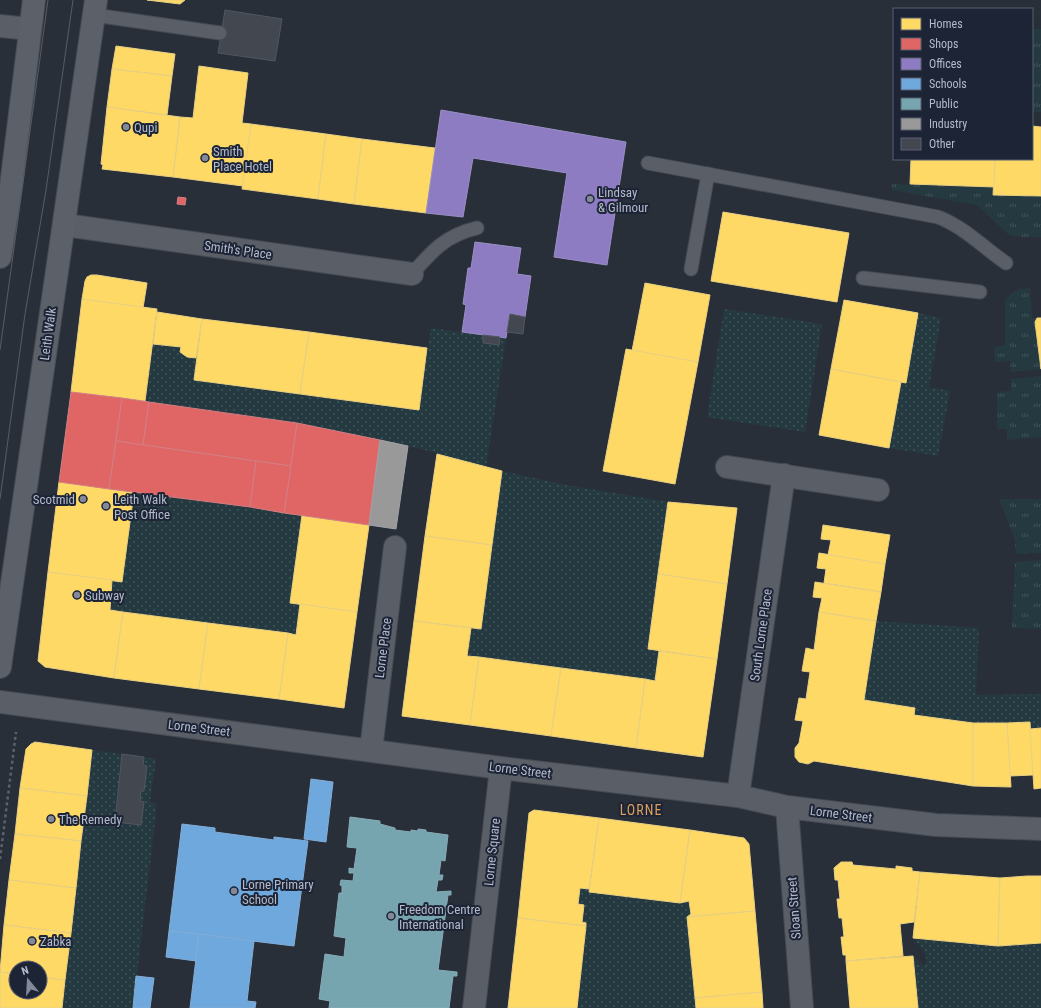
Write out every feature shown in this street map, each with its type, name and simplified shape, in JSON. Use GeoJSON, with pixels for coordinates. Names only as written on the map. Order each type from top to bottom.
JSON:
{"type":"FeatureCollection","features":[{"type":"Feature","properties":{"kind":"main road"},"geometry":{"type":"LineString","coordinates":[[0,257],[6,186],[34,0]]}},
{"type":"Feature","properties":{"kind":"main road","name":"Leith Walk"},"geometry":{"type":"LineString","coordinates":[[0,667],[65,225],[95,7]]}},
{"type":"Feature","properties":{"kind":"street"},"geometry":{"type":"LineString","coordinates":[[0,26],[30,29]]}},
{"type":"Feature","properties":{"kind":"street","name":"Smith's Place"},"geometry":{"type":"LineString","coordinates":[[65,225],[412,274]]}},
{"type":"Feature","properties":{"kind":"street"},"geometry":{"type":"LineString","coordinates":[[727,467],[878,490]]}},
{"type":"Feature","properties":{"kind":"street","name":"South Lorne Place"},"geometry":{"type":"LineString","coordinates":[[738,796],[784,475]]}},
{"type":"Feature","properties":{"kind":"street","name":"Lorne Place"},"geometry":{"type":"LineString","coordinates":[[371,750],[395,547]]}},
{"type":"Feature","properties":{"kind":"street","name":"Lorne Street"},"geometry":{"type":"LineString","coordinates":[[0,702],[501,768],[738,796],[787,807],[936,825],[1041,829]]}},
{"type":"Feature","properties":{"kind":"street","name":"Lorne Square"},"geometry":{"type":"LineString","coordinates":[[474,1008],[501,768]]}},
{"type":"Feature","properties":{"kind":"street","name":"Sloan Street"},"geometry":{"type":"LineString","coordinates":[[787,807],[802,1008]]}},
{"type":"Feature","properties":{"kind":"lane"},"geometry":{"type":"LineString","coordinates":[[95,7],[220,33]]}},
{"type":"Feature","properties":{"kind":"lane"},"geometry":{"type":"LineString","coordinates":[[648,163],[938,217],[964,229],[982,247],[1006,263]]}},
{"type":"Feature","properties":{"kind":"lane"},"geometry":{"type":"LineString","coordinates":[[691,269],[708,174]]}},
{"type":"Feature","properties":{"kind":"lane"},"geometry":{"type":"LineString","coordinates":[[412,274],[432,250],[464,231],[477,228]]}},
{"type":"Feature","properties":{"kind":"lane"},"geometry":{"type":"LineString","coordinates":[[863,278],[980,292]]}},
{"type":"Feature","properties":{"kind":"green space"},"geometry":{"type":"Polygon","coordinates":[[[1033,29],[1041,29],[1041,112],[1033,112],[1033,29]]]}},
{"type":"Feature","properties":{"kind":"green space"},"geometry":{"type":"Polygon","coordinates":[[[891,184],[994,187],[994,195],[1041,196],[1041,237],[1009,235],[977,205],[892,190],[891,184]]]}},
{"type":"Feature","properties":{"kind":"green space"},"geometry":{"type":"Polygon","coordinates":[[[1030,288],[1032,318],[1037,318],[1041,369],[1011,372],[1010,361],[995,362],[994,347],[1005,345],[1005,302],[1007,298],[1015,291],[1030,288]]]}},
{"type":"Feature","properties":{"kind":"green space"},"geometry":{"type":"Polygon","coordinates":[[[724,309],[822,324],[805,432],[707,417],[724,309]]]}},
{"type":"Feature","properties":{"kind":"green space"},"geometry":{"type":"Polygon","coordinates":[[[918,313],[941,318],[929,387],[950,391],[938,456],[889,448],[901,382],[906,383],[918,313]]]}},
{"type":"Feature","properties":{"kind":"green space"},"geometry":{"type":"Polygon","coordinates":[[[431,328],[483,335],[483,343],[499,345],[500,337],[506,338],[486,467],[418,448],[297,423],[145,401],[153,344],[181,347],[181,352],[187,357],[196,358],[194,380],[419,410],[431,328]]]}},
{"type":"Feature","properties":{"kind":"green space"},"geometry":{"type":"Polygon","coordinates":[[[1041,376],[1041,437],[1007,440],[1007,429],[997,429],[997,392],[1011,391],[1011,379],[1041,376]]]}},
{"type":"Feature","properties":{"kind":"green space"},"geometry":{"type":"Polygon","coordinates":[[[502,471],[566,485],[668,502],[648,649],[659,651],[655,681],[467,656],[471,628],[481,629],[502,471]]]}},
{"type":"Feature","properties":{"kind":"green space"},"geometry":{"type":"Polygon","coordinates":[[[134,492],[302,515],[290,603],[300,604],[296,635],[110,610],[112,580],[134,492]]]}},
{"type":"Feature","properties":{"kind":"green space"},"geometry":{"type":"Polygon","coordinates":[[[999,499],[1041,499],[1041,553],[1016,554],[1015,540],[999,499]]]}},
{"type":"Feature","properties":{"kind":"green space"},"geometry":{"type":"Polygon","coordinates":[[[1041,560],[1041,629],[1012,628],[1015,562],[1041,560]]]}},
{"type":"Feature","properties":{"kind":"green space"},"geometry":{"type":"Polygon","coordinates":[[[876,621],[979,628],[976,695],[1041,694],[1041,728],[1030,729],[1030,722],[973,723],[914,715],[915,708],[864,700],[876,621]]]}},
{"type":"Feature","properties":{"kind":"green space"},"geometry":{"type":"Polygon","coordinates":[[[92,750],[122,754],[115,822],[141,824],[144,802],[140,801],[141,791],[144,791],[147,766],[143,765],[144,757],[156,759],[150,802],[157,804],[133,1008],[62,1008],[92,750]]]}},
{"type":"Feature","properties":{"kind":"green space"},"geometry":{"type":"Polygon","coordinates":[[[580,888],[589,889],[589,892],[689,901],[696,1008],[578,1008],[586,923],[582,922],[584,905],[578,904],[580,888]]]}},
{"type":"Feature","properties":{"kind":"green space"},"geometry":{"type":"Polygon","coordinates":[[[913,938],[998,946],[1041,943],[1041,1008],[918,1008],[913,956],[924,966],[926,958],[924,951],[913,938]]]}},
{"type":"Feature","properties":{"kind":"building: Homes"},"geometry":{"type":"Polygon","coordinates":[[[147,0],[185,0],[180,4],[147,0]]]}},
{"type":"Feature","properties":{"kind":"building: Homes"},"geometry":{"type":"Polygon","coordinates":[[[116,46],[175,54],[172,76],[112,69],[116,46]]]}},
{"type":"Feature","properties":{"kind":"building: Homes"},"geometry":{"type":"Polygon","coordinates":[[[199,66],[248,73],[242,123],[251,124],[243,186],[173,177],[180,117],[193,118],[199,66]]]}},
{"type":"Feature","properties":{"kind":"building: Homes"},"geometry":{"type":"Polygon","coordinates":[[[112,69],[172,76],[167,115],[107,107],[112,69]]]}},
{"type":"Feature","properties":{"kind":"building: Homes"},"geometry":{"type":"Polygon","coordinates":[[[107,107],[180,117],[173,177],[102,169],[103,165],[101,164],[107,107]]]}},
{"type":"Feature","properties":{"kind":"building: Homes"},"geometry":{"type":"Polygon","coordinates":[[[251,124],[326,134],[318,199],[242,189],[251,124]]]}},
{"type":"Feature","properties":{"kind":"building: Homes"},"geometry":{"type":"Polygon","coordinates":[[[1033,126],[1041,127],[1041,196],[993,195],[995,160],[1033,160],[1033,126]]]}},
{"type":"Feature","properties":{"kind":"building: Homes"},"geometry":{"type":"Polygon","coordinates":[[[326,134],[362,139],[354,204],[318,199],[326,134]]]}},
{"type":"Feature","properties":{"kind":"building: Homes"},"geometry":{"type":"Polygon","coordinates":[[[362,139],[435,148],[426,213],[354,204],[362,139]]]}},
{"type":"Feature","properties":{"kind":"building: Homes"},"geometry":{"type":"Polygon","coordinates":[[[911,160],[995,160],[994,187],[910,184],[911,160]]]}},
{"type":"Feature","properties":{"kind":"building: Homes"},"geometry":{"type":"Polygon","coordinates":[[[723,212],[849,233],[837,302],[711,281],[723,212]]]}},
{"type":"Feature","properties":{"kind":"building: Homes"},"geometry":{"type":"Polygon","coordinates":[[[91,275],[147,283],[143,308],[82,299],[85,281],[87,277],[91,275]]]}},
{"type":"Feature","properties":{"kind":"building: Homes"},"geometry":{"type":"Polygon","coordinates":[[[645,283],[710,295],[698,362],[632,351],[645,283]]]}},
{"type":"Feature","properties":{"kind":"building: Homes"},"geometry":{"type":"Polygon","coordinates":[[[82,299],[157,309],[145,401],[71,392],[82,299]]]}},
{"type":"Feature","properties":{"kind":"building: Homes"},"geometry":{"type":"Polygon","coordinates":[[[844,300],[918,313],[906,383],[831,369],[844,300]]]}},
{"type":"Feature","properties":{"kind":"building: Homes"},"geometry":{"type":"Polygon","coordinates":[[[157,312],[202,319],[196,358],[187,357],[180,352],[181,347],[153,344],[157,312]]]}},
{"type":"Feature","properties":{"kind":"building: Homes"},"geometry":{"type":"Polygon","coordinates":[[[1037,318],[1041,318],[1041,369],[1035,322],[1037,318]]]}},
{"type":"Feature","properties":{"kind":"building: Homes"},"geometry":{"type":"Polygon","coordinates":[[[202,319],[309,332],[300,394],[194,380],[202,319]]]}},
{"type":"Feature","properties":{"kind":"building: Homes"},"geometry":{"type":"Polygon","coordinates":[[[309,332],[427,348],[419,410],[300,394],[309,332]]]}},
{"type":"Feature","properties":{"kind":"building: Homes"},"geometry":{"type":"Polygon","coordinates":[[[626,349],[698,362],[675,484],[603,471],[626,349]]]}},
{"type":"Feature","properties":{"kind":"building: Homes"},"geometry":{"type":"Polygon","coordinates":[[[831,369],[901,382],[889,448],[819,435],[831,369]]]}},
{"type":"Feature","properties":{"kind":"building: Homes"},"geometry":{"type":"Polygon","coordinates":[[[437,454],[502,471],[492,545],[425,536],[437,454]]]}},
{"type":"Feature","properties":{"kind":"building: Homes"},"geometry":{"type":"Polygon","coordinates":[[[59,482],[134,492],[122,582],[48,572],[59,482]]]}},
{"type":"Feature","properties":{"kind":"building: Homes"},"geometry":{"type":"Polygon","coordinates":[[[668,502],[737,508],[727,584],[658,574],[668,502]]]}},
{"type":"Feature","properties":{"kind":"building: Homes"},"geometry":{"type":"Polygon","coordinates":[[[302,515],[369,525],[357,612],[290,603],[302,515]]]}},
{"type":"Feature","properties":{"kind":"building: Homes"},"geometry":{"type":"Polygon","coordinates":[[[823,525],[890,535],[885,564],[828,555],[831,540],[821,539],[823,525]]]}},
{"type":"Feature","properties":{"kind":"building: Homes"},"geometry":{"type":"Polygon","coordinates":[[[425,536],[492,545],[481,629],[414,621],[425,536]]]}},
{"type":"Feature","properties":{"kind":"building: Homes"},"geometry":{"type":"Polygon","coordinates":[[[819,553],[885,564],[881,592],[824,583],[826,569],[817,568],[819,553]]]}},
{"type":"Feature","properties":{"kind":"building: Homes"},"geometry":{"type":"Polygon","coordinates":[[[48,572],[112,580],[110,610],[123,612],[114,678],[45,667],[38,661],[48,572]]]}},
{"type":"Feature","properties":{"kind":"building: Homes"},"geometry":{"type":"Polygon","coordinates":[[[658,574],[727,584],[717,659],[648,649],[658,574]]]}},
{"type":"Feature","properties":{"kind":"building: Homes"},"geometry":{"type":"Polygon","coordinates":[[[815,582],[881,592],[876,621],[819,612],[822,598],[813,597],[815,582]]]}},
{"type":"Feature","properties":{"kind":"building: Homes"},"geometry":{"type":"Polygon","coordinates":[[[300,604],[357,612],[344,708],[279,699],[288,633],[296,635],[300,604]]]}},
{"type":"Feature","properties":{"kind":"building: Homes"},"geometry":{"type":"Polygon","coordinates":[[[123,612],[208,623],[199,689],[114,678],[123,612]]]}},
{"type":"Feature","properties":{"kind":"building: Homes"},"geometry":{"type":"Polygon","coordinates":[[[819,612],[876,621],[864,700],[915,708],[914,715],[973,723],[973,786],[814,761],[808,764],[799,762],[795,757],[795,748],[799,743],[803,721],[795,720],[799,698],[806,699],[810,672],[802,671],[806,648],[814,650],[819,612]]]}},
{"type":"Feature","properties":{"kind":"building: Homes"},"geometry":{"type":"Polygon","coordinates":[[[414,621],[471,628],[467,656],[479,657],[470,725],[402,716],[414,621]]]}},
{"type":"Feature","properties":{"kind":"building: Homes"},"geometry":{"type":"Polygon","coordinates":[[[208,623],[288,633],[279,699],[199,689],[208,623]]]}},
{"type":"Feature","properties":{"kind":"building: Homes"},"geometry":{"type":"Polygon","coordinates":[[[659,651],[717,659],[703,757],[636,748],[645,679],[655,681],[659,651]]]}},
{"type":"Feature","properties":{"kind":"building: Homes"},"geometry":{"type":"Polygon","coordinates":[[[479,657],[561,668],[551,736],[470,725],[479,657]]]}},
{"type":"Feature","properties":{"kind":"building: Homes"},"geometry":{"type":"Polygon","coordinates":[[[561,668],[645,679],[636,748],[551,736],[561,668]]]}},
{"type":"Feature","properties":{"kind":"building: Homes"},"geometry":{"type":"Polygon","coordinates":[[[1030,722],[1033,775],[1010,776],[1007,723],[1030,722]]]}},
{"type":"Feature","properties":{"kind":"building: Homes"},"geometry":{"type":"Polygon","coordinates":[[[973,723],[1007,723],[1011,787],[973,786],[973,723]]]}},
{"type":"Feature","properties":{"kind":"building: Homes"},"geometry":{"type":"Polygon","coordinates":[[[1041,728],[1041,788],[1034,789],[1030,729],[1041,728]]]}},
{"type":"Feature","properties":{"kind":"building: Homes"},"geometry":{"type":"Polygon","coordinates":[[[35,742],[92,750],[87,796],[20,788],[26,749],[35,742]]]}},
{"type":"Feature","properties":{"kind":"building: Homes"},"geometry":{"type":"Polygon","coordinates":[[[20,788],[87,796],[81,841],[15,834],[20,788]]]}},
{"type":"Feature","properties":{"kind":"building: Homes"},"geometry":{"type":"Polygon","coordinates":[[[534,810],[599,818],[589,889],[580,888],[578,904],[584,905],[582,922],[586,923],[586,926],[518,918],[529,813],[534,810]]]}},
{"type":"Feature","properties":{"kind":"building: Homes"},"geometry":{"type":"Polygon","coordinates":[[[599,818],[690,830],[680,903],[589,892],[599,818]]]}},
{"type":"Feature","properties":{"kind":"building: Homes"},"geometry":{"type":"Polygon","coordinates":[[[690,830],[744,838],[749,844],[755,911],[687,917],[691,914],[689,901],[680,903],[690,830]]]}},
{"type":"Feature","properties":{"kind":"building: Homes"},"geometry":{"type":"Polygon","coordinates":[[[15,834],[81,841],[76,888],[9,880],[15,834]]]}},
{"type":"Feature","properties":{"kind":"building: Homes"},"geometry":{"type":"Polygon","coordinates":[[[841,862],[852,862],[853,865],[896,869],[896,866],[912,868],[912,871],[920,872],[914,922],[900,924],[903,956],[846,961],[846,955],[843,955],[841,937],[844,937],[842,918],[839,918],[837,899],[840,899],[838,880],[835,880],[834,868],[841,862]]]}},
{"type":"Feature","properties":{"kind":"building: Homes"},"geometry":{"type":"Polygon","coordinates":[[[920,872],[1000,878],[998,946],[913,938],[920,872]]]}},
{"type":"Feature","properties":{"kind":"building: Homes"},"geometry":{"type":"Polygon","coordinates":[[[1041,876],[1041,943],[998,946],[1000,878],[1041,876]]]}},
{"type":"Feature","properties":{"kind":"building: Homes"},"geometry":{"type":"Polygon","coordinates":[[[9,880],[76,888],[71,933],[4,925],[9,880]]]}},
{"type":"Feature","properties":{"kind":"building: Homes"},"geometry":{"type":"Polygon","coordinates":[[[755,911],[762,992],[695,998],[687,917],[755,911]]]}},
{"type":"Feature","properties":{"kind":"building: Homes"},"geometry":{"type":"Polygon","coordinates":[[[518,918],[586,926],[577,1008],[508,1008],[518,918]]]}},
{"type":"Feature","properties":{"kind":"building: Homes"},"geometry":{"type":"Polygon","coordinates":[[[4,925],[71,933],[65,980],[48,978],[48,960],[8,960],[8,973],[0,972],[4,925]]]}},
{"type":"Feature","properties":{"kind":"building: Homes"},"geometry":{"type":"Polygon","coordinates":[[[913,956],[918,1008],[850,1008],[846,961],[913,956]]]}},
{"type":"Feature","properties":{"kind":"building: Homes"},"geometry":{"type":"Polygon","coordinates":[[[0,972],[8,973],[8,1000],[48,1000],[48,978],[65,980],[62,1008],[0,1008],[0,972]]]}},
{"type":"Feature","properties":{"kind":"building: Homes"},"geometry":{"type":"Polygon","coordinates":[[[762,992],[763,1008],[696,1008],[695,998],[762,992]]]}},
{"type":"Feature","properties":{"kind":"building: Shops"},"geometry":{"type":"Polygon","coordinates":[[[178,197],[186,198],[185,205],[177,204],[178,197]]]}},
{"type":"Feature","properties":{"kind":"building: Shops"},"geometry":{"type":"Polygon","coordinates":[[[71,392],[122,398],[109,489],[59,482],[71,392]]]}},
{"type":"Feature","properties":{"kind":"building: Shops"},"geometry":{"type":"Polygon","coordinates":[[[122,398],[149,402],[143,445],[116,441],[122,398]]]}},
{"type":"Feature","properties":{"kind":"building: Shops"},"geometry":{"type":"Polygon","coordinates":[[[149,402],[297,423],[291,466],[143,445],[149,402]]]}},
{"type":"Feature","properties":{"kind":"building: Shops"},"geometry":{"type":"Polygon","coordinates":[[[297,423],[380,440],[369,525],[284,513],[297,423]]]}},
{"type":"Feature","properties":{"kind":"building: Shops"},"geometry":{"type":"Polygon","coordinates":[[[116,441],[256,461],[250,507],[109,489],[116,441]]]}},
{"type":"Feature","properties":{"kind":"building: Shops"},"geometry":{"type":"Polygon","coordinates":[[[256,461],[291,466],[284,513],[250,507],[256,461]]]}},
{"type":"Feature","properties":{"kind":"building: Offices","name":"Lindsay & Gilmour"},"geometry":{"type":"Polygon","coordinates":[[[441,110],[626,142],[607,265],[554,257],[567,173],[473,158],[463,217],[426,213],[441,110]]]}},
{"type":"Feature","properties":{"kind":"building: Offices"},"geometry":{"type":"Polygon","coordinates":[[[475,242],[521,248],[517,274],[531,276],[525,317],[510,314],[506,338],[462,332],[466,305],[463,304],[468,268],[471,268],[475,242]]]}},
{"type":"Feature","properties":{"kind":"building: Schools"},"geometry":{"type":"Polygon","coordinates":[[[311,779],[333,782],[326,842],[304,839],[311,779]]]}},
{"type":"Feature","properties":{"kind":"building: Schools"},"geometry":{"type":"Polygon","coordinates":[[[182,824],[215,828],[215,832],[274,840],[274,837],[308,841],[294,946],[169,931],[182,824]]]}},
{"type":"Feature","properties":{"kind":"building: Schools"},"geometry":{"type":"Polygon","coordinates":[[[169,931],[199,934],[196,961],[166,957],[169,931]]]}},
{"type":"Feature","properties":{"kind":"building: Schools"},"geometry":{"type":"Polygon","coordinates":[[[199,934],[254,941],[247,1001],[256,1002],[255,1008],[190,1008],[199,934]]]}},
{"type":"Feature","properties":{"kind":"building: Schools"},"geometry":{"type":"Polygon","coordinates":[[[136,976],[154,978],[150,1008],[133,1008],[136,976]]]}},
{"type":"Feature","properties":{"kind":"building: Public","name":"Freedom Centre International"},"geometry":{"type":"Polygon","coordinates":[[[350,817],[380,821],[380,824],[395,828],[395,830],[411,832],[411,830],[418,831],[418,829],[426,830],[426,832],[448,835],[445,861],[441,860],[439,875],[443,875],[442,880],[438,880],[436,892],[451,891],[451,895],[448,895],[438,970],[457,972],[457,976],[453,976],[449,1008],[329,1008],[330,1001],[319,999],[325,954],[344,957],[346,938],[334,936],[339,893],[342,893],[342,886],[340,885],[341,880],[353,881],[354,873],[349,873],[349,868],[354,869],[357,848],[347,847],[350,817]]]}},
{"type":"Feature","properties":{"kind":"building: Industry"},"geometry":{"type":"Polygon","coordinates":[[[380,440],[408,446],[396,529],[369,525],[380,440]]]}},
{"type":"Feature","properties":{"kind":"building: Other"},"geometry":{"type":"Polygon","coordinates":[[[225,10],[282,19],[275,61],[218,53],[225,10]]]}},
{"type":"Feature","properties":{"kind":"building: Other"},"geometry":{"type":"Polygon","coordinates":[[[510,314],[525,317],[523,334],[507,332],[510,314]]]}},
{"type":"Feature","properties":{"kind":"building: Other"},"geometry":{"type":"Polygon","coordinates":[[[483,335],[500,337],[499,345],[483,343],[483,335]]]}},
{"type":"Feature","properties":{"kind":"building: Other"},"geometry":{"type":"Polygon","coordinates":[[[122,754],[144,757],[143,765],[147,766],[144,791],[141,791],[140,801],[144,802],[141,825],[115,822],[122,754]]]}},
{"type":"Feature","properties":{"kind":"tram line"},"geometry":{"type":"LineString","coordinates":[[0,350],[48,0]]}},
{"type":"Feature","properties":{"kind":"tram line"},"geometry":{"type":"LineString","coordinates":[[0,499],[25,314],[46,190],[73,0]]}},
{"type":"Feature","properties":{"kind":"place","name":"Qupi"},"geometry":{"type":"Point","coordinates":[126,127]}},
{"type":"Feature","properties":{"kind":"place","name":"Smith Place Hotel"},"geometry":{"type":"Point","coordinates":[205,158]}},
{"type":"Feature","properties":{"kind":"place","name":"Lindsay & Gilmour"},"geometry":{"type":"Point","coordinates":[590,199]}},
{"type":"Feature","properties":{"kind":"place","name":"Scotmid"},"geometry":{"type":"Point","coordinates":[83,499]}},
{"type":"Feature","properties":{"kind":"place","name":"Leith Walk Post Office"},"geometry":{"type":"Point","coordinates":[106,506]}},
{"type":"Feature","properties":{"kind":"place","name":"Subway"},"geometry":{"type":"Point","coordinates":[77,595]}},
{"type":"Feature","properties":{"kind":"place","name":"The Remedy"},"geometry":{"type":"Point","coordinates":[51,819]}},
{"type":"Feature","properties":{"kind":"place","name":"Lorne Primary School"},"geometry":{"type":"Point","coordinates":[234,891]}},
{"type":"Feature","properties":{"kind":"place","name":"Freedom Centre International"},"geometry":{"type":"Point","coordinates":[391,916]}},
{"type":"Feature","properties":{"kind":"place","name":"Zabka"},"geometry":{"type":"Point","coordinates":[32,941]}},
{"type":"Feature","properties":{"kind":"district","name":"LORNE"},"geometry":{"type":"Point","coordinates":[641,810]}}]}
